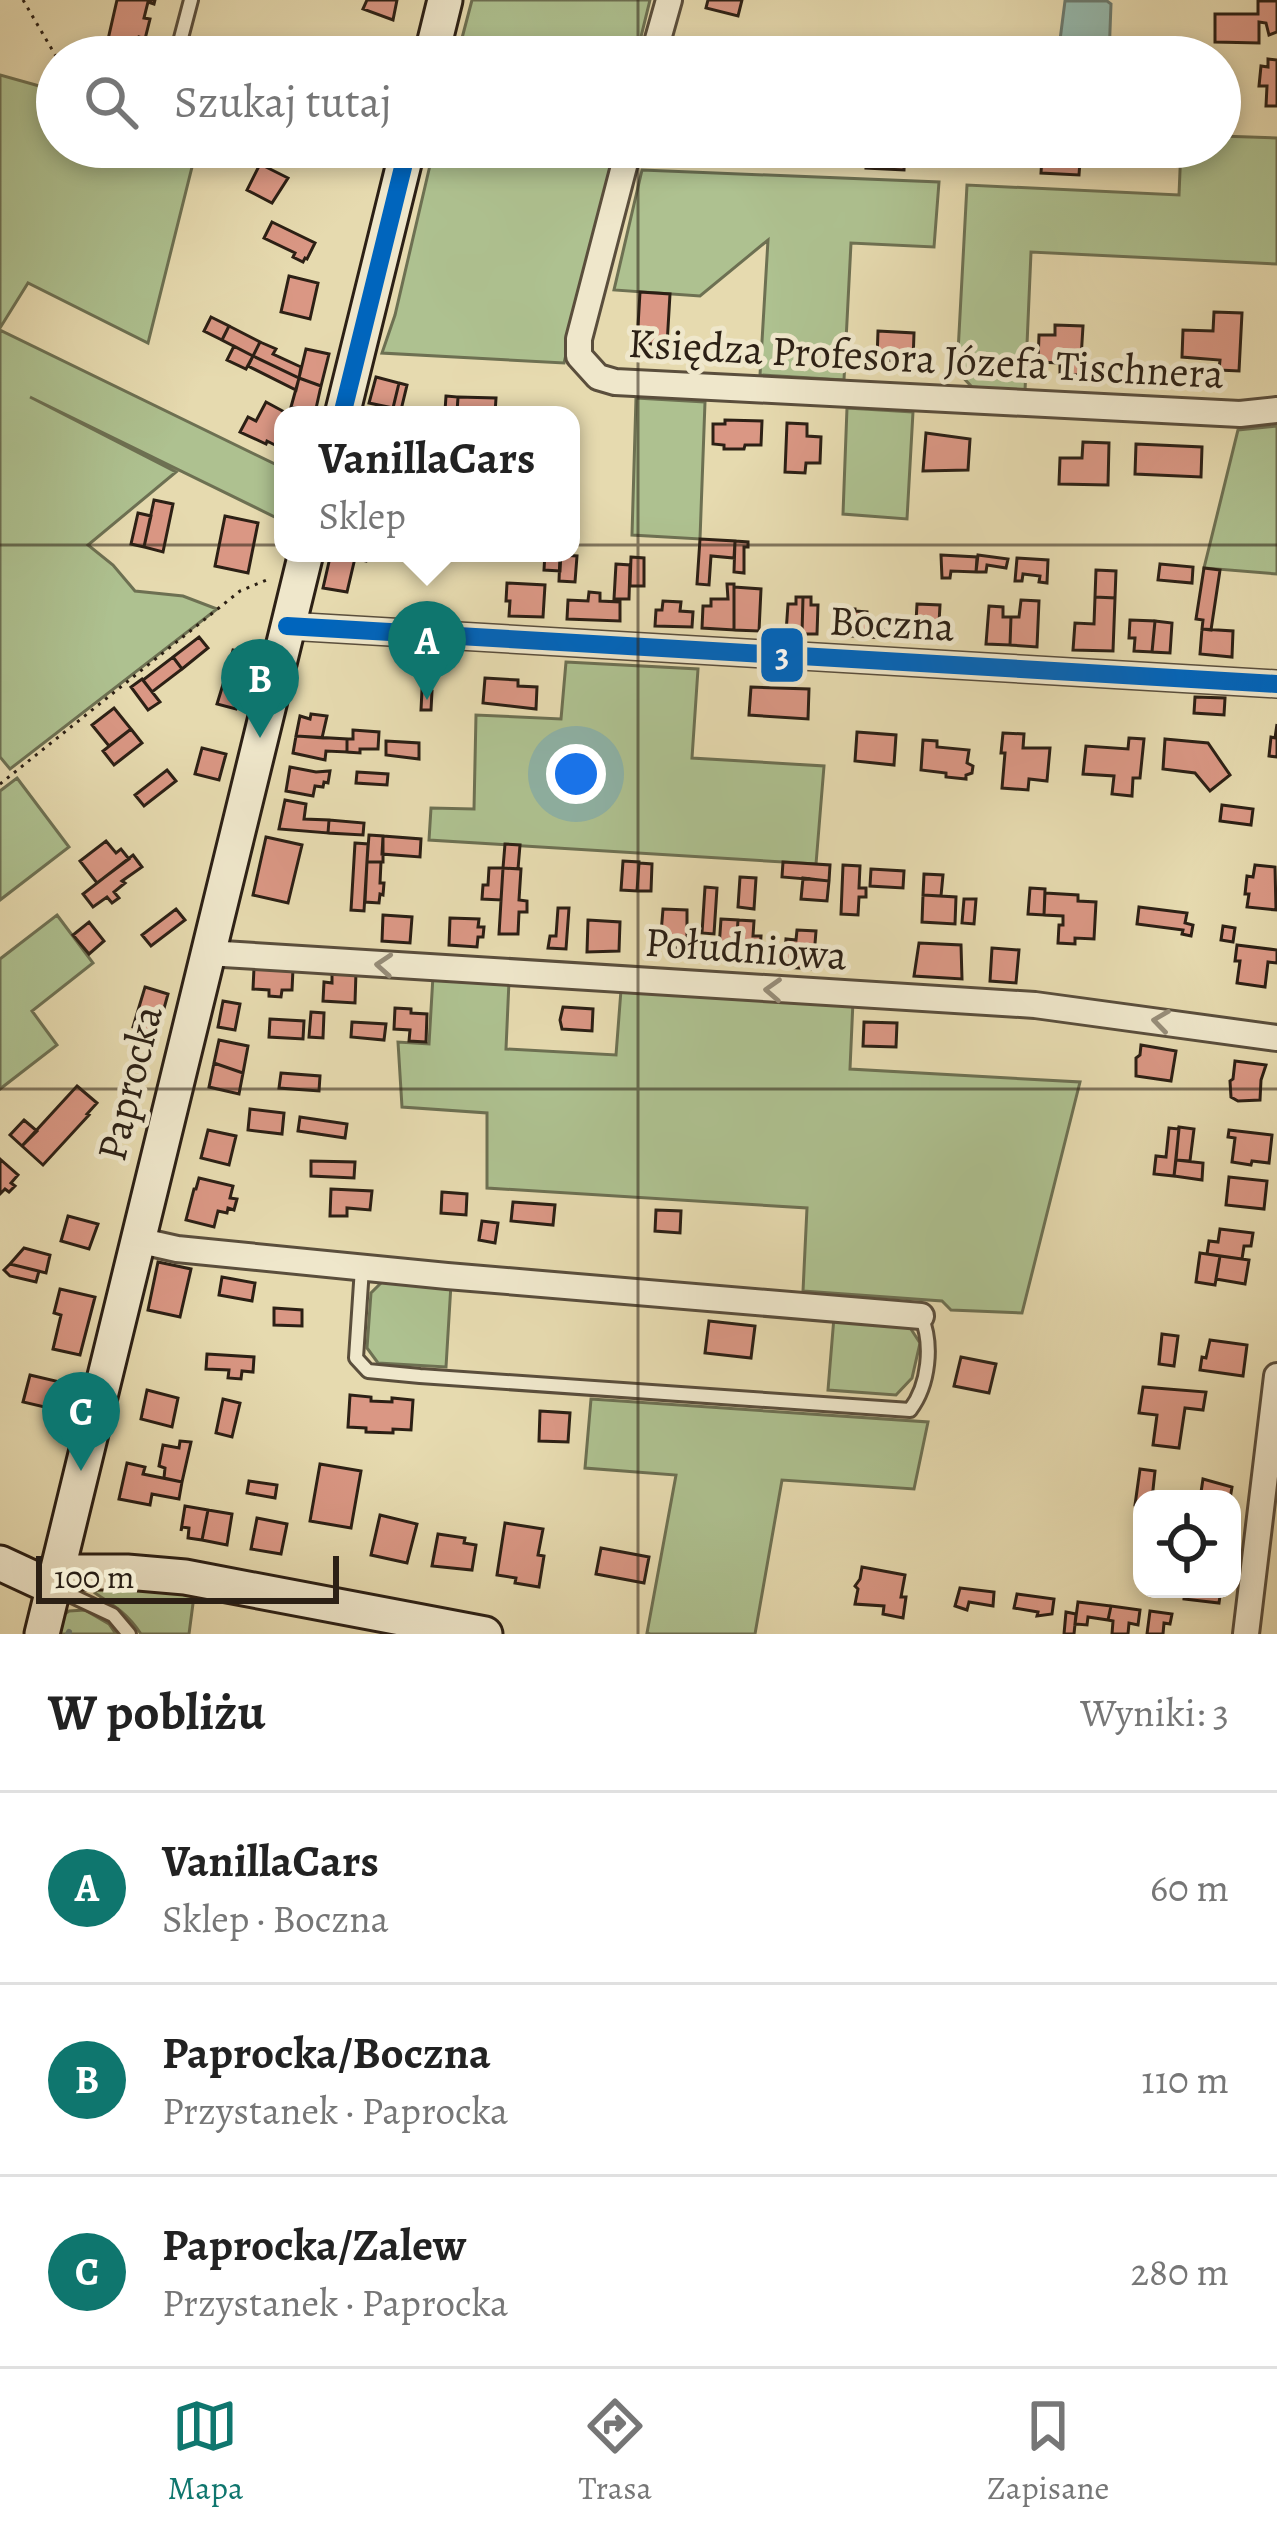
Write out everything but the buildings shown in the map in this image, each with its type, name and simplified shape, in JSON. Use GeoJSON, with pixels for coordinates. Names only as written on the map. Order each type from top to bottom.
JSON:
{"type":"FeatureCollection","features":[{"type":"Feature","properties":{"kind":"street"},"geometry":{"type":"LineString","coordinates":[[436,36],[445,0]]}},
{"type":"Feature","properties":{"kind":"street"},"geometry":{"type":"LineString","coordinates":[[659,36],[669,0]]}},
{"type":"Feature","properties":{"kind":"street"},"geometry":{"type":"LineString","coordinates":[[344,406],[403,168]]}},
{"type":"Feature","properties":{"kind":"street","name":"Księdza Profesora Józefa Tischnera"},"geometry":{"type":"LineString","coordinates":[[624,168],[579,339],[579,356],[598,377],[615,382],[1005,403],[1240,414],[1277,410]]}},
{"type":"Feature","properties":{"kind":"street","name":"Paprocka"},"geometry":{"type":"LineString","coordinates":[[42,1634],[303,564]]}},
{"type":"Feature","properties":{"kind":"street","name":"Boczna"},"geometry":{"type":"LineString","coordinates":[[287,626],[1277,685]]}},
{"type":"Feature","properties":{"kind":"street","name":"Południowa"},"geometry":{"type":"LineString","coordinates":[[208,953],[1054,1006],[1277,1038]]}},
{"type":"Feature","properties":{"kind":"street"},"geometry":{"type":"LineString","coordinates":[[137,1240],[177,1249],[362,1268],[921,1316]]}},
{"type":"Feature","properties":{"kind":"street"},"geometry":{"type":"LineString","coordinates":[[1246,1634],[1272,1464],[1277,1376]]}},
{"type":"Feature","properties":{"kind":"street"},"geometry":{"type":"LineString","coordinates":[[0,1563],[56,1580],[128,1572],[185,1577],[484,1634]]}},
{"type":"Feature","properties":{"kind":"lane"},"geometry":{"type":"LineString","coordinates":[[182,36],[191,0]]}},
{"type":"Feature","properties":{"kind":"lane"},"geometry":{"type":"LineString","coordinates":[[362,1268],[356,1358],[368,1371],[419,1376],[910,1410],[920,1397],[928,1358],[921,1316]]}},
{"type":"Feature","properties":{"kind":"lane"},"geometry":{"type":"LineString","coordinates":[[56,1580],[113,1615],[129,1634]]}},
{"type":"Feature","properties":{"kind":"path"},"geometry":{"type":"LineString","coordinates":[[23,0],[44,36]]}},
{"type":"Feature","properties":{"kind":"path"},"geometry":{"type":"LineString","coordinates":[[0,784],[240,591],[303,564]]}},
{"type":"Feature","properties":{"kind":"green space"},"geometry":{"type":"Polygon","coordinates":[[[472,0],[650,0],[641,36],[463,36],[472,0]]]}},
{"type":"Feature","properties":{"kind":"green space"},"geometry":{"type":"Polygon","coordinates":[[[0,75],[36,85],[36,168],[192,168],[148,343],[28,283],[0,328],[0,75]]]}},
{"type":"Feature","properties":{"kind":"green space"},"geometry":{"type":"Polygon","coordinates":[[[1241,137],[1277,138],[1277,264],[1031,252],[1025,391],[972,387],[957,371],[967,185],[1179,195],[1180,168],[1241,168],[1241,137]]]}},
{"type":"Feature","properties":{"kind":"green space"},"geometry":{"type":"Polygon","coordinates":[[[429,168],[610,168],[564,363],[382,353],[429,168]]]}},
{"type":"Feature","properties":{"kind":"green space"},"geometry":{"type":"Polygon","coordinates":[[[642,170],[939,182],[934,247],[851,243],[844,380],[760,375],[768,240],[700,296],[614,290],[642,170]]]}},
{"type":"Feature","properties":{"kind":"green space"},"geometry":{"type":"Polygon","coordinates":[[[0,330],[274,464],[274,517],[30,397],[176,472],[88,545],[135,591],[183,596],[217,609],[10,769],[0,757],[0,330]]]}},
{"type":"Feature","properties":{"kind":"green space"},"geometry":{"type":"Polygon","coordinates":[[[636,398],[705,402],[700,539],[632,535],[636,398]]]}},
{"type":"Feature","properties":{"kind":"green space"},"geometry":{"type":"Polygon","coordinates":[[[847,408],[913,412],[907,519],[843,514],[847,408]]]}},
{"type":"Feature","properties":{"kind":"green space"},"geometry":{"type":"Polygon","coordinates":[[[1277,426],[1277,574],[1204,568],[1238,430],[1277,426]]]}},
{"type":"Feature","properties":{"kind":"green space"},"geometry":{"type":"Polygon","coordinates":[[[566,662],[698,669],[692,758],[824,766],[816,864],[429,840],[431,808],[474,809],[476,715],[561,719],[566,662]]]}},
{"type":"Feature","properties":{"kind":"green space"},"geometry":{"type":"Polygon","coordinates":[[[17,778],[69,847],[0,900],[0,791],[17,778]]]}},
{"type":"Feature","properties":{"kind":"green space"},"geometry":{"type":"Polygon","coordinates":[[[57,915],[93,963],[32,1011],[57,1045],[0,1089],[0,959],[57,915]]]}},
{"type":"Feature","properties":{"kind":"green space"},"geometry":{"type":"Polygon","coordinates":[[[433,976],[509,981],[506,1049],[616,1055],[621,990],[853,1001],[850,1069],[1080,1082],[1022,1313],[951,1310],[942,1301],[803,1291],[807,1208],[487,1188],[487,1113],[402,1107],[398,1042],[429,1044],[433,976]]]}},
{"type":"Feature","properties":{"kind":"green space"},"geometry":{"type":"Polygon","coordinates":[[[384,1280],[451,1284],[446,1367],[378,1363],[367,1348],[371,1293],[384,1280]]]}},
{"type":"Feature","properties":{"kind":"green space"},"geometry":{"type":"Polygon","coordinates":[[[834,1317],[907,1323],[920,1343],[912,1378],[896,1395],[828,1390],[834,1317]]]}},
{"type":"Feature","properties":{"kind":"green space"},"geometry":{"type":"Polygon","coordinates":[[[591,1399],[928,1422],[914,1489],[782,1480],[755,1634],[650,1634],[676,1475],[585,1468],[591,1399]]]}},
{"type":"Feature","properties":{"kind":"green space"},"geometry":{"type":"Polygon","coordinates":[[[108,1583],[194,1596],[189,1634],[141,1634],[115,1606],[95,1593],[98,1586],[108,1583]]]}},
{"type":"Feature","properties":{"kind":"green space"},"geometry":{"type":"Polygon","coordinates":[[[85,1610],[109,1624],[116,1634],[55,1634],[59,1618],[69,1611],[85,1610]]]}},
{"type":"Feature","properties":{"kind":"water"},"geometry":{"type":"Polygon","coordinates":[[[1065,1],[1111,4],[1110,36],[1061,36],[1065,1]]]}},
{"type":"Feature","properties":{"kind":"transit line","name":"3"},"geometry":{"type":"LineString","coordinates":[[344,406],[403,168]]}},
{"type":"Feature","properties":{"kind":"transit line","name":"3"},"geometry":{"type":"LineString","coordinates":[[287,626],[1277,684]]}},
{"type":"Feature","properties":{"kind":"place","name":"VanillaCars"},"geometry":{"type":"Point","coordinates":[427,700]}},
{"type":"Feature","properties":{"kind":"place","name":"Paprocka/Boczna"},"geometry":{"type":"Point","coordinates":[260,738]}},
{"type":"Feature","properties":{"kind":"place","name":"Paprocka/Zalew"},"geometry":{"type":"Point","coordinates":[81,1471]}}]}
